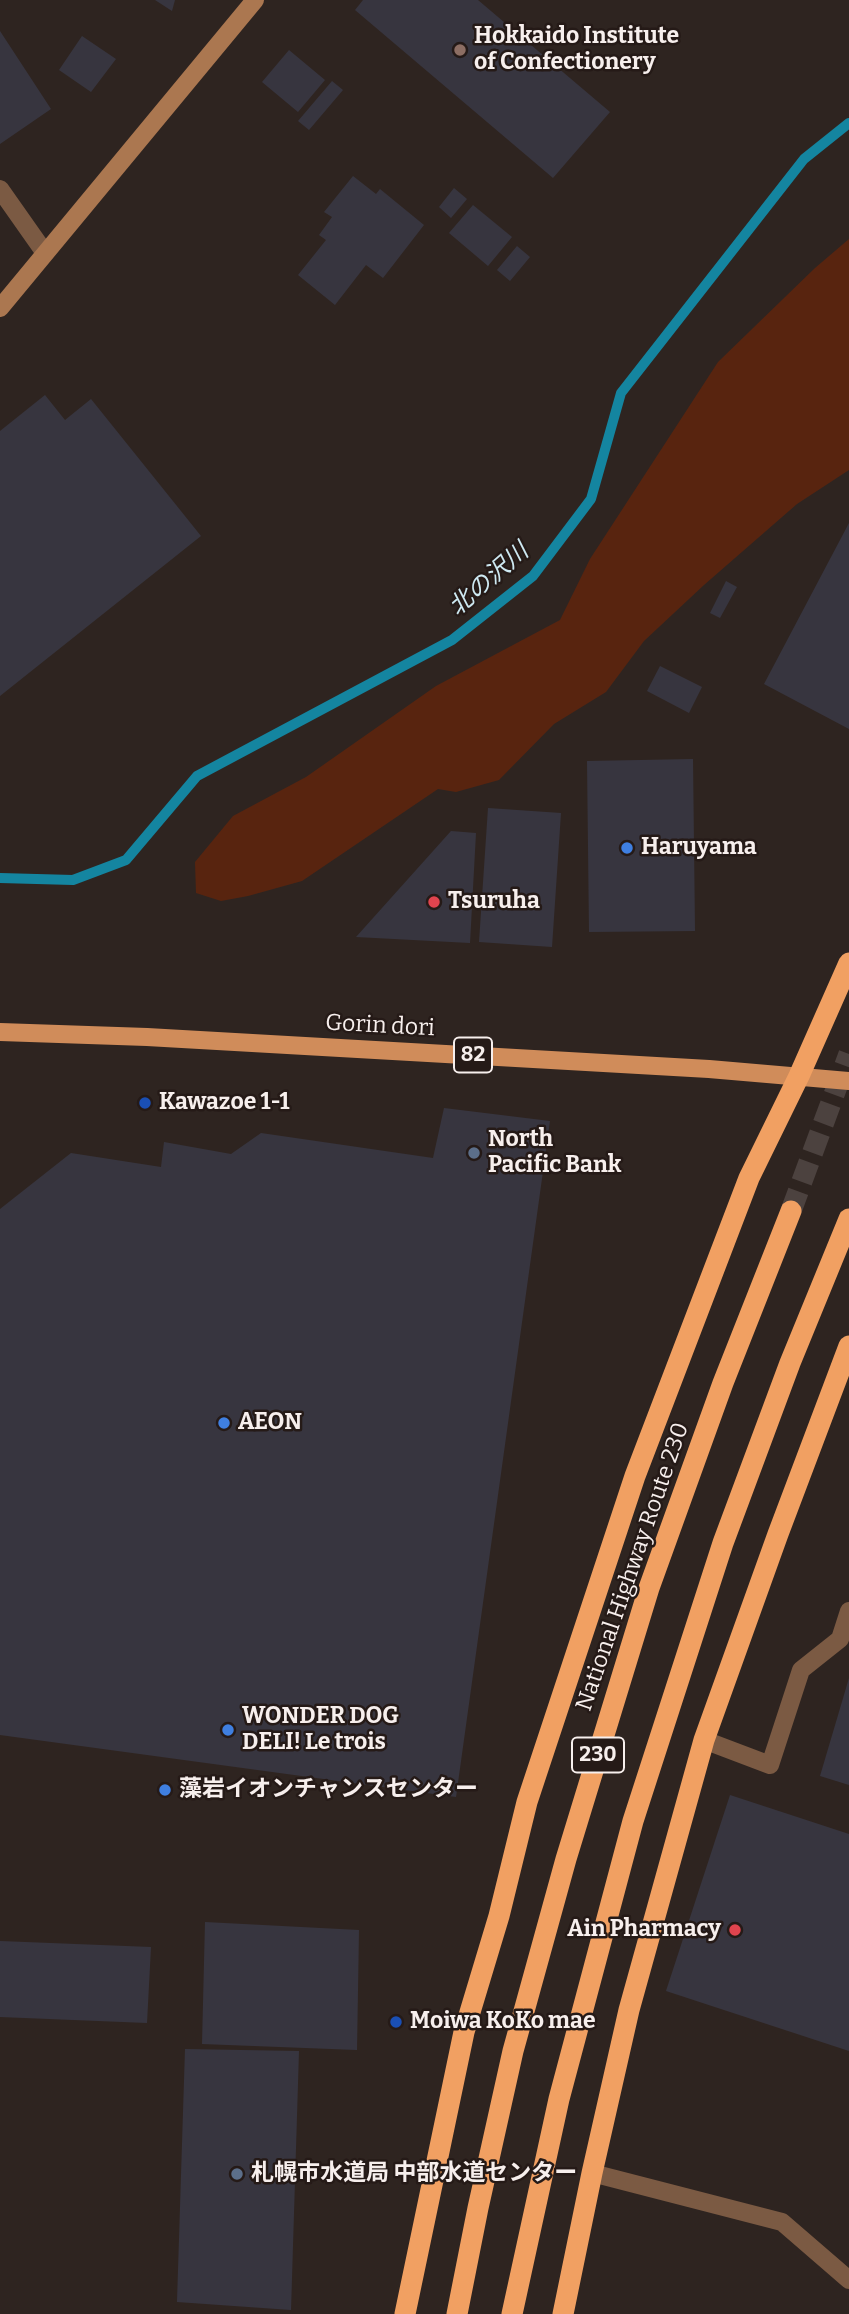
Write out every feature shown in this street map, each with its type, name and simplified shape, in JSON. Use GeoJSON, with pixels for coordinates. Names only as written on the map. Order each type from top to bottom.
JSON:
{"type":"FeatureCollection","features":[{"type":"Feature","properties":{"kind":"highway"},"geometry":{"type":"LineString","coordinates":[[405,2314],[464,2032],[499,1916],[527,1802],[635,1476],[749,1178],[799,1076],[849,963]]}},
{"type":"Feature","properties":{"kind":"highway","name":"National Highway Route 230"},"geometry":{"type":"LineString","coordinates":[[457,2314],[513,2050],[566,1859],[649,1588],[723,1383],[791,1211]]}},
{"type":"Feature","properties":{"kind":"highway","name":"230"},"geometry":{"type":"LineString","coordinates":[[512,2314],[559,2099],[633,1821],[723,1543],[790,1363],[849,1219]]}},
{"type":"Feature","properties":{"kind":"highway"},"geometry":{"type":"LineString","coordinates":[[563,2314],[629,2010],[704,1740],[849,1346]]}},
{"type":"Feature","properties":{"kind":"main road","name":"Gorin dori"},"geometry":{"type":"LineString","coordinates":[[0,1032],[147,1037],[709,1069],[849,1081]]}},
{"type":"Feature","properties":{"kind":"street"},"geometry":{"type":"LineString","coordinates":[[0,308],[255,0]]}},
{"type":"Feature","properties":{"kind":"street"},"geometry":{"type":"LineString","coordinates":[[0,189],[45,253]]}},
{"type":"Feature","properties":{"kind":"street"},"geometry":{"type":"LineString","coordinates":[[704,1740],[770,1765],[801,1670],[844,1641],[849,1611]]}},
{"type":"Feature","properties":{"kind":"street"},"geometry":{"type":"LineString","coordinates":[[592,2173],[782,2222],[849,2280]]}},
{"type":"Feature","properties":{"kind":"shaded area"},"geometry":{"type":"Polygon","coordinates":[[[849,239],[849,470],[797,504],[704,585],[644,641],[606,692],[554,724],[499,780],[456,792],[438,789],[302,881],[221,901],[196,893],[195,862],[233,816],[306,777],[436,686],[560,620],[590,559],[718,362],[815,268],[849,239]]]}},
{"type":"Feature","properties":{"kind":"building"},"geometry":{"type":"Polygon","coordinates":[[[155,0],[175,0],[172,11],[155,0]]]}},
{"type":"Feature","properties":{"kind":"building"},"geometry":{"type":"Polygon","coordinates":[[[363,0],[478,0],[610,112],[553,178],[355,10],[363,0]]]}},
{"type":"Feature","properties":{"kind":"building"},"geometry":{"type":"Polygon","coordinates":[[[0,31],[51,109],[0,144],[0,31]]]}},
{"type":"Feature","properties":{"kind":"building"},"geometry":{"type":"Polygon","coordinates":[[[82,36],[116,59],[91,92],[59,70],[82,36]]]}},
{"type":"Feature","properties":{"kind":"building"},"geometry":{"type":"Polygon","coordinates":[[[289,50],[325,80],[298,112],[262,82],[289,50]]]}},
{"type":"Feature","properties":{"kind":"building"},"geometry":{"type":"Polygon","coordinates":[[[332,81],[343,90],[309,130],[298,121],[332,81]]]}},
{"type":"Feature","properties":{"kind":"building"},"geometry":{"type":"Polygon","coordinates":[[[353,176],[376,194],[380,189],[424,225],[383,278],[366,265],[335,305],[298,275],[326,240],[319,235],[332,217],[324,212],[353,176]]]}},
{"type":"Feature","properties":{"kind":"building"},"geometry":{"type":"Polygon","coordinates":[[[454,188],[467,199],[451,218],[439,207],[454,188]]]}},
{"type":"Feature","properties":{"kind":"building"},"geometry":{"type":"Polygon","coordinates":[[[473,205],[512,237],[488,266],[449,233],[473,205]]]}},
{"type":"Feature","properties":{"kind":"building"},"geometry":{"type":"Polygon","coordinates":[[[517,246],[530,257],[510,281],[497,270],[517,246]]]}},
{"type":"Feature","properties":{"kind":"building"},"geometry":{"type":"Polygon","coordinates":[[[45,395],[65,420],[91,399],[201,536],[0,696],[0,431],[45,395]]]}},
{"type":"Feature","properties":{"kind":"building"},"geometry":{"type":"Polygon","coordinates":[[[849,523],[849,729],[764,684],[849,523]]]}},
{"type":"Feature","properties":{"kind":"building"},"geometry":{"type":"Polygon","coordinates":[[[726,581],[737,587],[720,618],[710,613],[726,581]]]}},
{"type":"Feature","properties":{"kind":"building"},"geometry":{"type":"Polygon","coordinates":[[[660,666],[702,687],[689,713],[647,691],[660,666]]]}},
{"type":"Feature","properties":{"kind":"building"},"geometry":{"type":"Polygon","coordinates":[[[693,759],[695,931],[589,932],[587,761],[693,759]]]}},
{"type":"Feature","properties":{"kind":"building"},"geometry":{"type":"Polygon","coordinates":[[[488,808],[561,813],[552,947],[479,942],[488,808]]]}},
{"type":"Feature","properties":{"kind":"building"},"geometry":{"type":"Polygon","coordinates":[[[451,831],[476,833],[470,943],[356,937],[451,831]]]}},
{"type":"Feature","properties":{"kind":"building"},"geometry":{"type":"Polygon","coordinates":[[[444,1108],[550,1121],[456,1797],[0,1735],[0,1209],[71,1153],[161,1167],[164,1142],[231,1154],[261,1133],[433,1158],[444,1108]]]}},
{"type":"Feature","properties":{"kind":"building"},"geometry":{"type":"Polygon","coordinates":[[[849,1678],[849,1785],[820,1776],[849,1678]]]}},
{"type":"Feature","properties":{"kind":"building"},"geometry":{"type":"Polygon","coordinates":[[[730,1795],[849,1834],[849,2051],[666,1991],[730,1795]]]}},
{"type":"Feature","properties":{"kind":"building"},"geometry":{"type":"Polygon","coordinates":[[[205,1922],[359,1930],[357,2050],[202,2044],[205,1922]]]}},
{"type":"Feature","properties":{"kind":"building"},"geometry":{"type":"Polygon","coordinates":[[[0,1941],[151,1947],[147,2023],[0,2017],[0,1941]]]}},
{"type":"Feature","properties":{"kind":"building"},"geometry":{"type":"Polygon","coordinates":[[[185,2049],[299,2051],[291,2310],[177,2302],[185,2049]]]}},
{"type":"Feature","properties":{"kind":"waterway","name":"北の沢川"},"geometry":{"type":"LineString","coordinates":[[0,878],[73,880],[126,860],[197,776],[452,640],[533,576],[591,499],[621,393],[804,159],[849,123]]}},
{"type":"Feature","properties":{"kind":"tunnel"},"geometry":{"type":"LineString","coordinates":[[791,1211],[849,1054]]}},
{"type":"Feature","properties":{"kind":"place","name":"Hokkaido Institute of Confectionery"},"geometry":{"type":"Point","coordinates":[460,50]}},
{"type":"Feature","properties":{"kind":"place","name":"Haruyama"},"geometry":{"type":"Point","coordinates":[627,848]}},
{"type":"Feature","properties":{"kind":"place","name":"Tsuruha"},"geometry":{"type":"Point","coordinates":[434,902]}},
{"type":"Feature","properties":{"kind":"place","name":"Kawazoe 1-1"},"geometry":{"type":"Point","coordinates":[145,1103]}},
{"type":"Feature","properties":{"kind":"place","name":"North Pacific Bank"},"geometry":{"type":"Point","coordinates":[474,1153]}},
{"type":"Feature","properties":{"kind":"place","name":"AEON"},"geometry":{"type":"Point","coordinates":[224,1423]}},
{"type":"Feature","properties":{"kind":"place","name":"WONDER DOG DELI! Le trois"},"geometry":{"type":"Point","coordinates":[228,1730]}},
{"type":"Feature","properties":{"kind":"place","name":"藻岩イオンチャンスセンター"},"geometry":{"type":"Point","coordinates":[165,1790]}},
{"type":"Feature","properties":{"kind":"place","name":"Ain Pharmacy"},"geometry":{"type":"Point","coordinates":[735,1930]}},
{"type":"Feature","properties":{"kind":"place","name":"Moiwa KoKo mae"},"geometry":{"type":"Point","coordinates":[396,2022]}},
{"type":"Feature","properties":{"kind":"place","name":"札幌市水道局 中部水道センター"},"geometry":{"type":"Point","coordinates":[237,2174]}}]}
